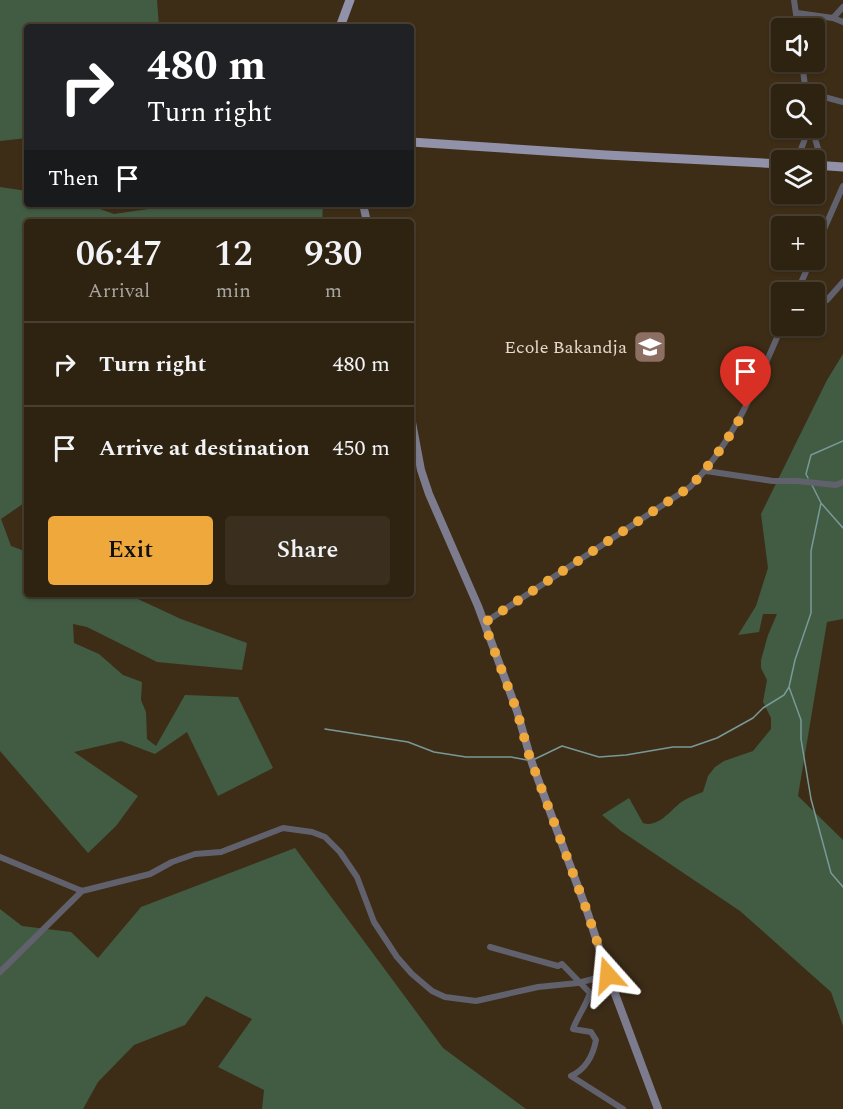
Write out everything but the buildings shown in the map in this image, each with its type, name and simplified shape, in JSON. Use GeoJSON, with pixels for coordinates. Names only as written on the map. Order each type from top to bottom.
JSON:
{"type":"FeatureCollection","features":[{"type":"Feature","properties":{"kind":"main road"},"geometry":{"type":"LineString","coordinates":[[341,24],[350,0]]}},
{"type":"Feature","properties":{"kind":"main road"},"geometry":{"type":"LineString","coordinates":[[414,142],[771,163]]}},
{"type":"Feature","properties":{"kind":"main road"},"geometry":{"type":"LineString","coordinates":[[825,166],[843,167]]}},
{"type":"Feature","properties":{"kind":"main road"},"geometry":{"type":"LineString","coordinates":[[414,433],[421,470],[429,494],[484,623],[517,711],[530,759],[658,1109]]}},
{"type":"Feature","properties":{"kind":"street"},"geometry":{"type":"LineString","coordinates":[[794,0],[797,18]]}},
{"type":"Feature","properties":{"kind":"street"},"geometry":{"type":"LineString","coordinates":[[832,18],[843,7]]}},
{"type":"Feature","properties":{"kind":"street"},"geometry":{"type":"LineString","coordinates":[[796,13],[832,18],[843,22]]}},
{"type":"Feature","properties":{"kind":"street"},"geometry":{"type":"LineString","coordinates":[[825,98],[843,102]]}},
{"type":"Feature","properties":{"kind":"street"},"geometry":{"type":"LineString","coordinates":[[825,227],[843,186]]}},
{"type":"Feature","properties":{"kind":"street"},"geometry":{"type":"LineString","coordinates":[[825,300],[843,282]]}},
{"type":"Feature","properties":{"kind":"street"},"geometry":{"type":"LineString","coordinates":[[484,623],[690,487],[706,471],[735,428],[778,336]]}},
{"type":"Feature","properties":{"kind":"street"},"geometry":{"type":"LineString","coordinates":[[706,471],[773,482],[797,481],[836,485],[843,482]]}},
{"type":"Feature","properties":{"kind":"street"},"geometry":{"type":"LineString","coordinates":[[0,972],[82,891],[150,874],[195,854],[221,852],[283,828],[312,832],[325,837],[340,852],[357,877],[374,922],[412,974],[432,991],[445,998],[476,1001],[538,987],[578,983],[608,975]]}},
{"type":"Feature","properties":{"kind":"street"},"geometry":{"type":"LineString","coordinates":[[0,856],[82,891]]}},
{"type":"Feature","properties":{"kind":"street"},"geometry":{"type":"LineString","coordinates":[[490,947],[558,966],[562,964],[578,983],[591,993],[585,1010],[577,1017],[573,1029],[591,1032],[596,1040],[594,1051],[581,1072],[571,1077],[623,1109]]}},
{"type":"Feature","properties":{"kind":"green space"},"geometry":{"type":"Polygon","coordinates":[[[0,0],[157,0],[159,24],[24,24],[24,138],[0,141],[0,0]]]}},
{"type":"Feature","properties":{"kind":"green space"},"geometry":{"type":"Polygon","coordinates":[[[0,187],[24,191],[24,207],[94,207],[114,214],[162,207],[323,207],[322,219],[24,219],[24,503],[1,519],[11,546],[24,551],[24,597],[133,597],[181,619],[247,643],[242,670],[157,662],[87,627],[73,624],[74,643],[99,654],[123,675],[142,682],[141,700],[146,712],[147,739],[156,746],[185,695],[238,697],[273,768],[218,796],[187,732],[155,754],[121,741],[74,752],[138,796],[116,826],[88,853],[0,751],[0,187]]]}},
{"type":"Feature","properties":{"kind":"green space"},"geometry":{"type":"Polygon","coordinates":[[[843,354],[843,619],[827,622],[798,796],[843,840],[843,1026],[831,992],[740,911],[621,831],[602,815],[629,798],[643,823],[659,821],[683,801],[703,792],[708,776],[715,767],[724,761],[753,751],[771,729],[771,718],[763,702],[767,680],[761,668],[761,660],[777,614],[763,614],[759,632],[738,635],[756,606],[768,568],[761,514],[827,380],[843,354]]]}},
{"type":"Feature","properties":{"kind":"green space"},"geometry":{"type":"Polygon","coordinates":[[[295,848],[443,1048],[526,1109],[262,1109],[264,1090],[218,1067],[252,1019],[206,996],[185,1025],[134,1045],[98,1082],[83,1109],[0,1109],[0,909],[22,926],[71,932],[98,958],[141,907],[295,848]]]}},
{"type":"Feature","properties":{"kind":"waterway"},"geometry":{"type":"LineString","coordinates":[[808,478],[806,474],[811,455],[843,441]]}},
{"type":"Feature","properties":{"kind":"waterway"},"geometry":{"type":"LineString","coordinates":[[812,485],[821,503],[843,528]]}},
{"type":"Feature","properties":{"kind":"waterway"},"geometry":{"type":"LineString","coordinates":[[535,759],[562,746],[599,757],[673,747],[691,747],[717,738],[753,718],[763,708],[784,695],[789,687],[795,660],[811,613],[811,551],[821,503]]}},
{"type":"Feature","properties":{"kind":"waterway"},"geometry":{"type":"LineString","coordinates":[[789,687],[801,720],[801,739],[811,799],[831,873],[843,887]]}},
{"type":"Feature","properties":{"kind":"waterway"},"geometry":{"type":"LineString","coordinates":[[325,729],[408,742],[434,752],[466,757],[511,757],[527,760]]}},
{"type":"Feature","properties":{"kind":"place","name":"Ecole Bakandja"},"geometry":{"type":"Point","coordinates":[650,347]}},
{"type":"Feature","properties":{"kind":"route"},"geometry":{"type":"LineString","coordinates":[[608,975],[587,911],[544,799],[517,711],[484,623],[690,487],[706,471],[746,408]]}}]}
